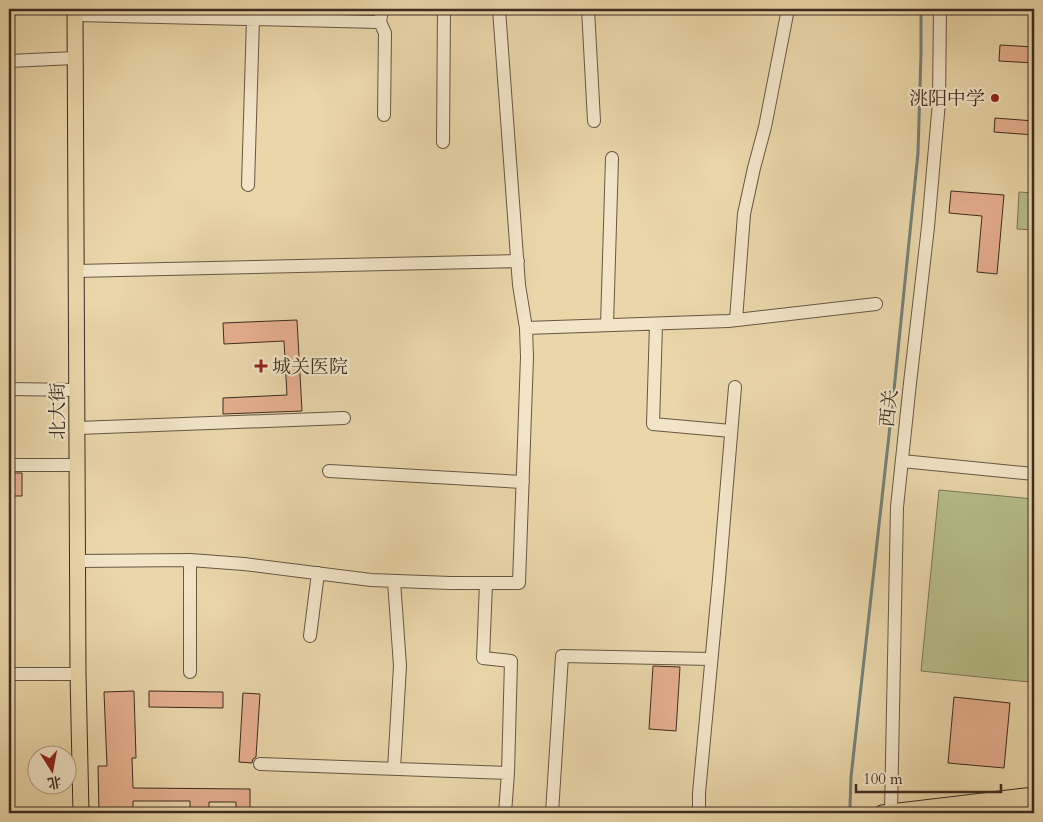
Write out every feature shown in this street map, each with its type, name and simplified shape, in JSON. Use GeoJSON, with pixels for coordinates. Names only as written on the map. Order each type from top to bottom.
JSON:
{"type":"FeatureCollection","features":[{"type":"Feature","properties":{"kind":"main road","name":"北大街"},"geometry":{"type":"LineString","coordinates":[[75,12],[80,813]]}},
{"type":"Feature","properties":{"kind":"main road"},"geometry":{"type":"LineString","coordinates":[[886,813],[1034,795]]}},
{"type":"Feature","properties":{"kind":"main road"},"geometry":{"type":"LineString","coordinates":[[988,813],[1034,808]]}},
{"type":"Feature","properties":{"kind":"street"},"geometry":{"type":"LineString","coordinates":[[382,9],[380,22],[385,33],[384,115]]}},
{"type":"Feature","properties":{"kind":"street"},"geometry":{"type":"LineString","coordinates":[[443,142],[444,9]]}},
{"type":"Feature","properties":{"kind":"street"},"geometry":{"type":"LineString","coordinates":[[78,561],[190,560],[244,564],[371,580],[520,583],[526,328],[519,285],[499,9]]}},
{"type":"Feature","properties":{"kind":"street"},"geometry":{"type":"LineString","coordinates":[[588,9],[594,122]]}},
{"type":"Feature","properties":{"kind":"street"},"geometry":{"type":"LineString","coordinates":[[736,320],[744,214],[765,126],[788,9]]}},
{"type":"Feature","properties":{"kind":"street","name":"西关"},"geometry":{"type":"LineString","coordinates":[[886,813],[897,507],[928,227],[938,112],[940,9]]}},
{"type":"Feature","properties":{"kind":"street"},"geometry":{"type":"LineString","coordinates":[[75,12],[190,13],[253,19],[380,22]]}},
{"type":"Feature","properties":{"kind":"street"},"geometry":{"type":"LineString","coordinates":[[248,185],[253,19]]}},
{"type":"Feature","properties":{"kind":"street"},"geometry":{"type":"LineString","coordinates":[[9,61],[75,58]]}},
{"type":"Feature","properties":{"kind":"street"},"geometry":{"type":"LineString","coordinates":[[607,325],[612,158]]}},
{"type":"Feature","properties":{"kind":"street"},"geometry":{"type":"LineString","coordinates":[[76,271],[518,261]]}},
{"type":"Feature","properties":{"kind":"street"},"geometry":{"type":"LineString","coordinates":[[526,328],[736,320],[876,304]]}},
{"type":"Feature","properties":{"kind":"street"},"geometry":{"type":"LineString","coordinates":[[656,324],[653,424],[731,431]]}},
{"type":"Feature","properties":{"kind":"street"},"geometry":{"type":"LineString","coordinates":[[699,813],[699,793],[735,387]]}},
{"type":"Feature","properties":{"kind":"street"},"geometry":{"type":"LineString","coordinates":[[9,389],[77,390]]}},
{"type":"Feature","properties":{"kind":"street"},"geometry":{"type":"LineString","coordinates":[[78,428],[344,418]]}},
{"type":"Feature","properties":{"kind":"street"},"geometry":{"type":"LineString","coordinates":[[902,461],[1034,474]]}},
{"type":"Feature","properties":{"kind":"street"},"geometry":{"type":"LineString","coordinates":[[9,465],[78,465]]}},
{"type":"Feature","properties":{"kind":"street"},"geometry":{"type":"LineString","coordinates":[[329,471],[523,482]]}},
{"type":"Feature","properties":{"kind":"street"},"geometry":{"type":"LineString","coordinates":[[190,560],[190,672]]}},
{"type":"Feature","properties":{"kind":"street"},"geometry":{"type":"LineString","coordinates":[[310,636],[318,573]]}},
{"type":"Feature","properties":{"kind":"street"},"geometry":{"type":"LineString","coordinates":[[394,581],[400,666],[394,769]]}},
{"type":"Feature","properties":{"kind":"street"},"geometry":{"type":"LineString","coordinates":[[486,583],[483,658],[511,661],[508,773],[504,813]]}},
{"type":"Feature","properties":{"kind":"street"},"geometry":{"type":"LineString","coordinates":[[552,813],[562,656],[711,660]]}},
{"type":"Feature","properties":{"kind":"street"},"geometry":{"type":"LineString","coordinates":[[9,674],[78,674]]}},
{"type":"Feature","properties":{"kind":"street"},"geometry":{"type":"LineString","coordinates":[[260,764],[508,773]]}},
{"type":"Feature","properties":{"kind":"green space"},"geometry":{"type":"Polygon","coordinates":[[[1019,192],[1034,193],[1034,230],[1017,229],[1019,192]]]}},
{"type":"Feature","properties":{"kind":"green space"},"geometry":{"type":"Polygon","coordinates":[[[939,490],[1034,499],[1034,631],[1029,682],[921,671],[939,490]]]}},
{"type":"Feature","properties":{"kind":"building"},"geometry":{"type":"Polygon","coordinates":[[[1000,45],[1034,47],[1034,63],[999,61],[1000,45]]]}},
{"type":"Feature","properties":{"kind":"building"},"geometry":{"type":"Polygon","coordinates":[[[995,118],[1034,121],[1034,135],[994,132],[995,118]]]}},
{"type":"Feature","properties":{"kind":"building"},"geometry":{"type":"Polygon","coordinates":[[[951,191],[1004,195],[997,274],[977,272],[982,216],[949,213],[951,191]]]}},
{"type":"Feature","properties":{"kind":"building"},"geometry":{"type":"Polygon","coordinates":[[[297,320],[302,411],[223,414],[223,398],[287,395],[284,341],[224,344],[223,323],[297,320]]]}},
{"type":"Feature","properties":{"kind":"building"},"geometry":{"type":"Polygon","coordinates":[[[9,473],[22,473],[22,496],[9,496],[9,473]]]}},
{"type":"Feature","properties":{"kind":"building"},"geometry":{"type":"Polygon","coordinates":[[[653,666],[680,667],[676,731],[649,729],[653,666]]]}},
{"type":"Feature","properties":{"kind":"building"},"geometry":{"type":"Polygon","coordinates":[[[134,691],[136,758],[132,758],[133,788],[250,789],[250,808],[236,808],[236,802],[209,802],[209,810],[190,810],[190,801],[133,801],[133,813],[99,813],[98,766],[107,766],[104,692],[134,691]]]}},
{"type":"Feature","properties":{"kind":"building"},"geometry":{"type":"Polygon","coordinates":[[[149,691],[223,692],[223,708],[149,707],[149,691]]]}},
{"type":"Feature","properties":{"kind":"building"},"geometry":{"type":"Polygon","coordinates":[[[243,693],[260,694],[256,757],[252,763],[239,762],[243,693]]]}},
{"type":"Feature","properties":{"kind":"building"},"geometry":{"type":"Polygon","coordinates":[[[954,697],[1010,703],[1004,768],[948,763],[954,697]]]}},
{"type":"Feature","properties":{"kind":"waterway"},"geometry":{"type":"LineString","coordinates":[[850,807],[851,777],[918,153],[921,9]]}},
{"type":"Feature","properties":{"kind":"place","name":"洮阳中学"},"geometry":{"type":"Point","coordinates":[995,98]}},
{"type":"Feature","properties":{"kind":"place","name":"城关医院"},"geometry":{"type":"Point","coordinates":[261,366]}}]}
